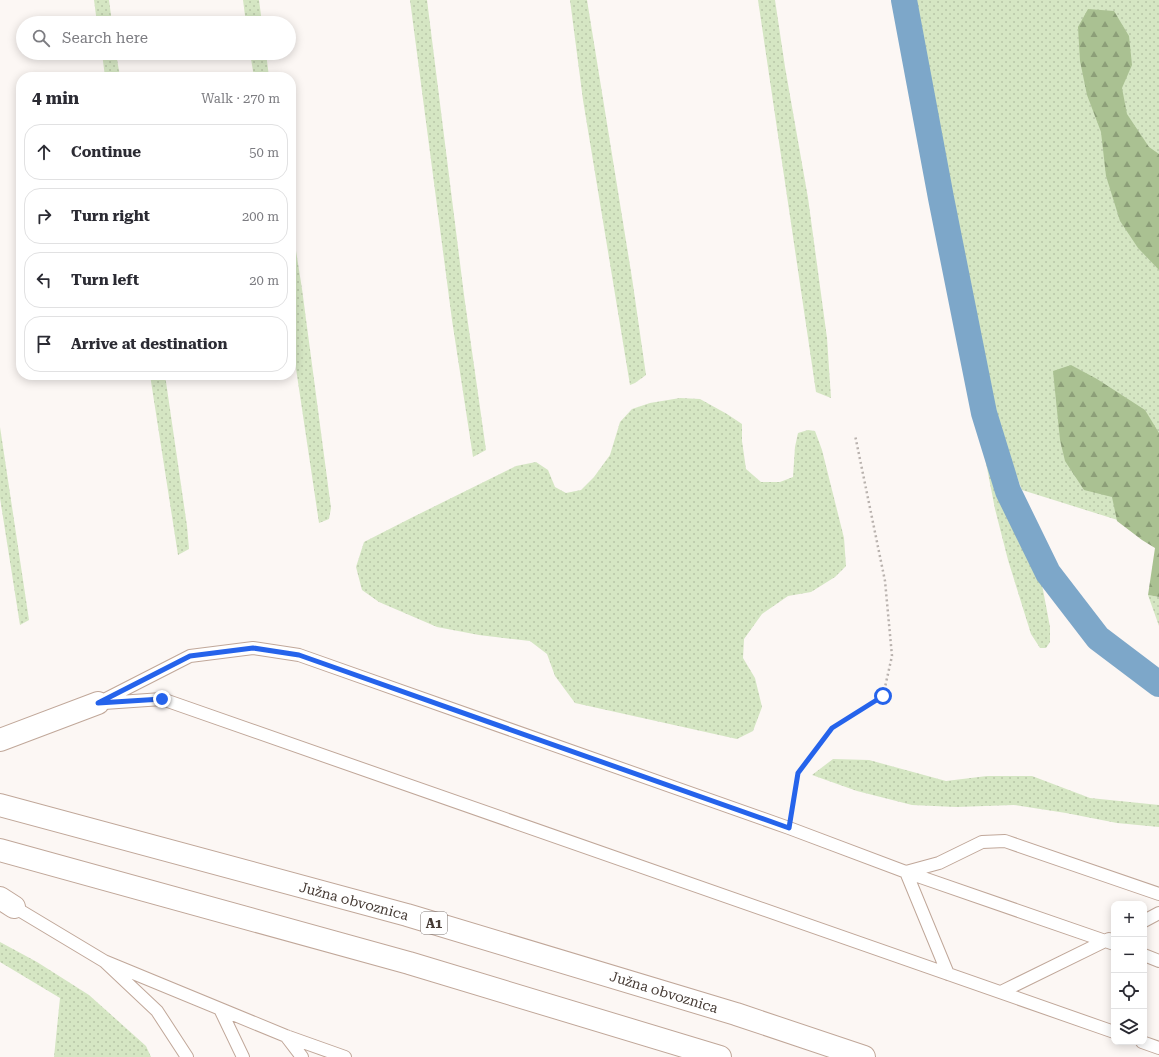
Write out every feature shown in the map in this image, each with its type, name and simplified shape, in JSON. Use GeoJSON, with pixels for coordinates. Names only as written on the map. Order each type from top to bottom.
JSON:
{"type":"FeatureCollection","features":[{"type":"Feature","properties":{"kind":"highway"},"geometry":{"type":"LineString","coordinates":[[0,740],[98,703]]}},
{"type":"Feature","properties":{"kind":"highway","name":"Južna obvoznica"},"geometry":{"type":"LineString","coordinates":[[0,805],[407,915],[736,1014],[864,1057]]}},
{"type":"Feature","properties":{"kind":"highway"},"geometry":{"type":"LineString","coordinates":[[0,850],[410,963],[720,1057]]}},
{"type":"Feature","properties":{"kind":"lane"},"geometry":{"type":"LineString","coordinates":[[98,703],[190,656],[253,648],[299,655],[789,828],[906,872],[1111,940]]}},
{"type":"Feature","properties":{"kind":"lane"},"geometry":{"type":"LineString","coordinates":[[98,703],[162,699],[1111,1031]]}},
{"type":"Feature","properties":{"kind":"lane"},"geometry":{"type":"LineString","coordinates":[[906,872],[939,863],[982,842],[1005,841],[1159,894]]}},
{"type":"Feature","properties":{"kind":"lane"},"geometry":{"type":"LineString","coordinates":[[906,872],[948,974]]}},
{"type":"Feature","properties":{"kind":"lane"},"geometry":{"type":"LineString","coordinates":[[7,902],[104,961],[286,1036],[345,1057]]}},
{"type":"Feature","properties":{"kind":"lane"},"geometry":{"type":"LineString","coordinates":[[1147,920],[1159,914]]}},
{"type":"Feature","properties":{"kind":"lane"},"geometry":{"type":"LineString","coordinates":[[1001,992],[1111,940]]}},
{"type":"Feature","properties":{"kind":"lane"},"geometry":{"type":"LineString","coordinates":[[1147,956],[1159,961]]}},
{"type":"Feature","properties":{"kind":"lane"},"geometry":{"type":"LineString","coordinates":[[104,961],[157,1011],[187,1057]]}},
{"type":"Feature","properties":{"kind":"lane"},"geometry":{"type":"LineString","coordinates":[[220,1009],[243,1057]]}},
{"type":"Feature","properties":{"kind":"lane"},"geometry":{"type":"LineString","coordinates":[[286,1036],[302,1057]]}},
{"type":"Feature","properties":{"kind":"lane"},"geometry":{"type":"LineString","coordinates":[[1147,1044],[1159,1048]]}},
{"type":"Feature","properties":{"kind":"path"},"geometry":{"type":"LineString","coordinates":[[789,828],[798,773],[832,728],[883,696],[892,656],[886,581],[855,435]]}},
{"type":"Feature","properties":{"kind":"green space"},"geometry":{"type":"Polygon","coordinates":[[[94,0],[109,0],[111,16],[96,16],[94,0]]]}},
{"type":"Feature","properties":{"kind":"green space"},"geometry":{"type":"Polygon","coordinates":[[[243,0],[259,0],[261,16],[245,16],[243,0]]]}},
{"type":"Feature","properties":{"kind":"green space"},"geometry":{"type":"Polygon","coordinates":[[[410,0],[427,0],[464,295],[486,450],[473,457],[452,320],[410,0]]]}},
{"type":"Feature","properties":{"kind":"green space"},"geometry":{"type":"Polygon","coordinates":[[[570,0],[587,0],[632,278],[646,375],[630,385],[583,100],[570,0]]]}},
{"type":"Feature","properties":{"kind":"green space"},"geometry":{"type":"Polygon","coordinates":[[[758,0],[775,0],[808,198],[827,338],[831,398],[816,392],[758,0]]]}},
{"type":"Feature","properties":{"kind":"green space"},"geometry":{"type":"Polygon","coordinates":[[[913,0],[1159,0],[1159,533],[1022,490],[1011,461],[1011,472],[1034,542],[1050,627],[1050,642],[1046,648],[1040,648],[1031,634],[1008,560],[995,509],[986,463],[913,0]]]}},
{"type":"Feature","properties":{"kind":"green space"},"geometry":{"type":"Polygon","coordinates":[[[1088,9],[1114,11],[1129,36],[1132,65],[1122,88],[1127,114],[1149,147],[1159,154],[1159,270],[1138,248],[1120,221],[1106,176],[1101,132],[1087,95],[1080,61],[1078,27],[1088,9]]]}},
{"type":"Feature","properties":{"kind":"green space"},"geometry":{"type":"Polygon","coordinates":[[[103,60],[117,60],[119,72],[104,72],[103,60]]]}},
{"type":"Feature","properties":{"kind":"green space"},"geometry":{"type":"Polygon","coordinates":[[[251,60],[267,60],[268,72],[253,72],[251,60]]]}},
{"type":"Feature","properties":{"kind":"green space"},"geometry":{"type":"Polygon","coordinates":[[[296,251],[331,508],[329,519],[319,523],[296,369],[296,251]]]}},
{"type":"Feature","properties":{"kind":"green space"},"geometry":{"type":"Polygon","coordinates":[[[1071,365],[1097,379],[1145,410],[1159,433],[1159,597],[1148,595],[1155,548],[1117,521],[1112,497],[1084,490],[1065,461],[1060,440],[1053,371],[1071,365]]]}},
{"type":"Feature","properties":{"kind":"green space"},"geometry":{"type":"Polygon","coordinates":[[[151,380],[166,380],[189,549],[178,555],[151,380]]]}},
{"type":"Feature","properties":{"kind":"green space"},"geometry":{"type":"Polygon","coordinates":[[[680,398],[700,399],[742,424],[742,441],[746,469],[761,482],[780,482],[793,477],[795,447],[798,433],[808,430],[815,431],[822,450],[844,538],[846,566],[835,577],[811,592],[788,596],[762,614],[744,639],[743,658],[755,678],[762,707],[753,731],[737,739],[575,703],[555,676],[547,654],[530,641],[479,635],[437,627],[379,602],[362,590],[356,567],[364,542],[516,466],[536,462],[548,470],[555,487],[566,493],[581,490],[594,477],[610,455],[620,422],[632,409],[650,403],[680,398]]]}},
{"type":"Feature","properties":{"kind":"green space"},"geometry":{"type":"Polygon","coordinates":[[[0,427],[29,620],[20,625],[0,498],[0,427]]]}},
{"type":"Feature","properties":{"kind":"green space"},"geometry":{"type":"Polygon","coordinates":[[[1148,595],[1159,597],[1159,626],[1148,595]]]}},
{"type":"Feature","properties":{"kind":"green space"},"geometry":{"type":"Polygon","coordinates":[[[833,759],[869,760],[946,781],[987,776],[1032,776],[1090,798],[1159,805],[1159,827],[1117,823],[1014,805],[956,807],[912,805],[857,791],[812,775],[833,759]]]}},
{"type":"Feature","properties":{"kind":"green space"},"geometry":{"type":"Polygon","coordinates":[[[0,942],[37,962],[89,995],[146,1046],[151,1057],[54,1057],[60,998],[0,962],[0,942]]]}},
{"type":"Feature","properties":{"kind":"waterway"},"geometry":{"type":"LineString","coordinates":[[904,0],[941,198],[984,413],[1008,491],[1048,573],[1098,638],[1159,684]]}},
{"type":"Feature","properties":{"kind":"route"},"geometry":{"type":"LineString","coordinates":[[162,699],[98,703],[190,656],[253,648],[299,655],[789,828],[798,773],[832,728],[883,696]]}}]}
